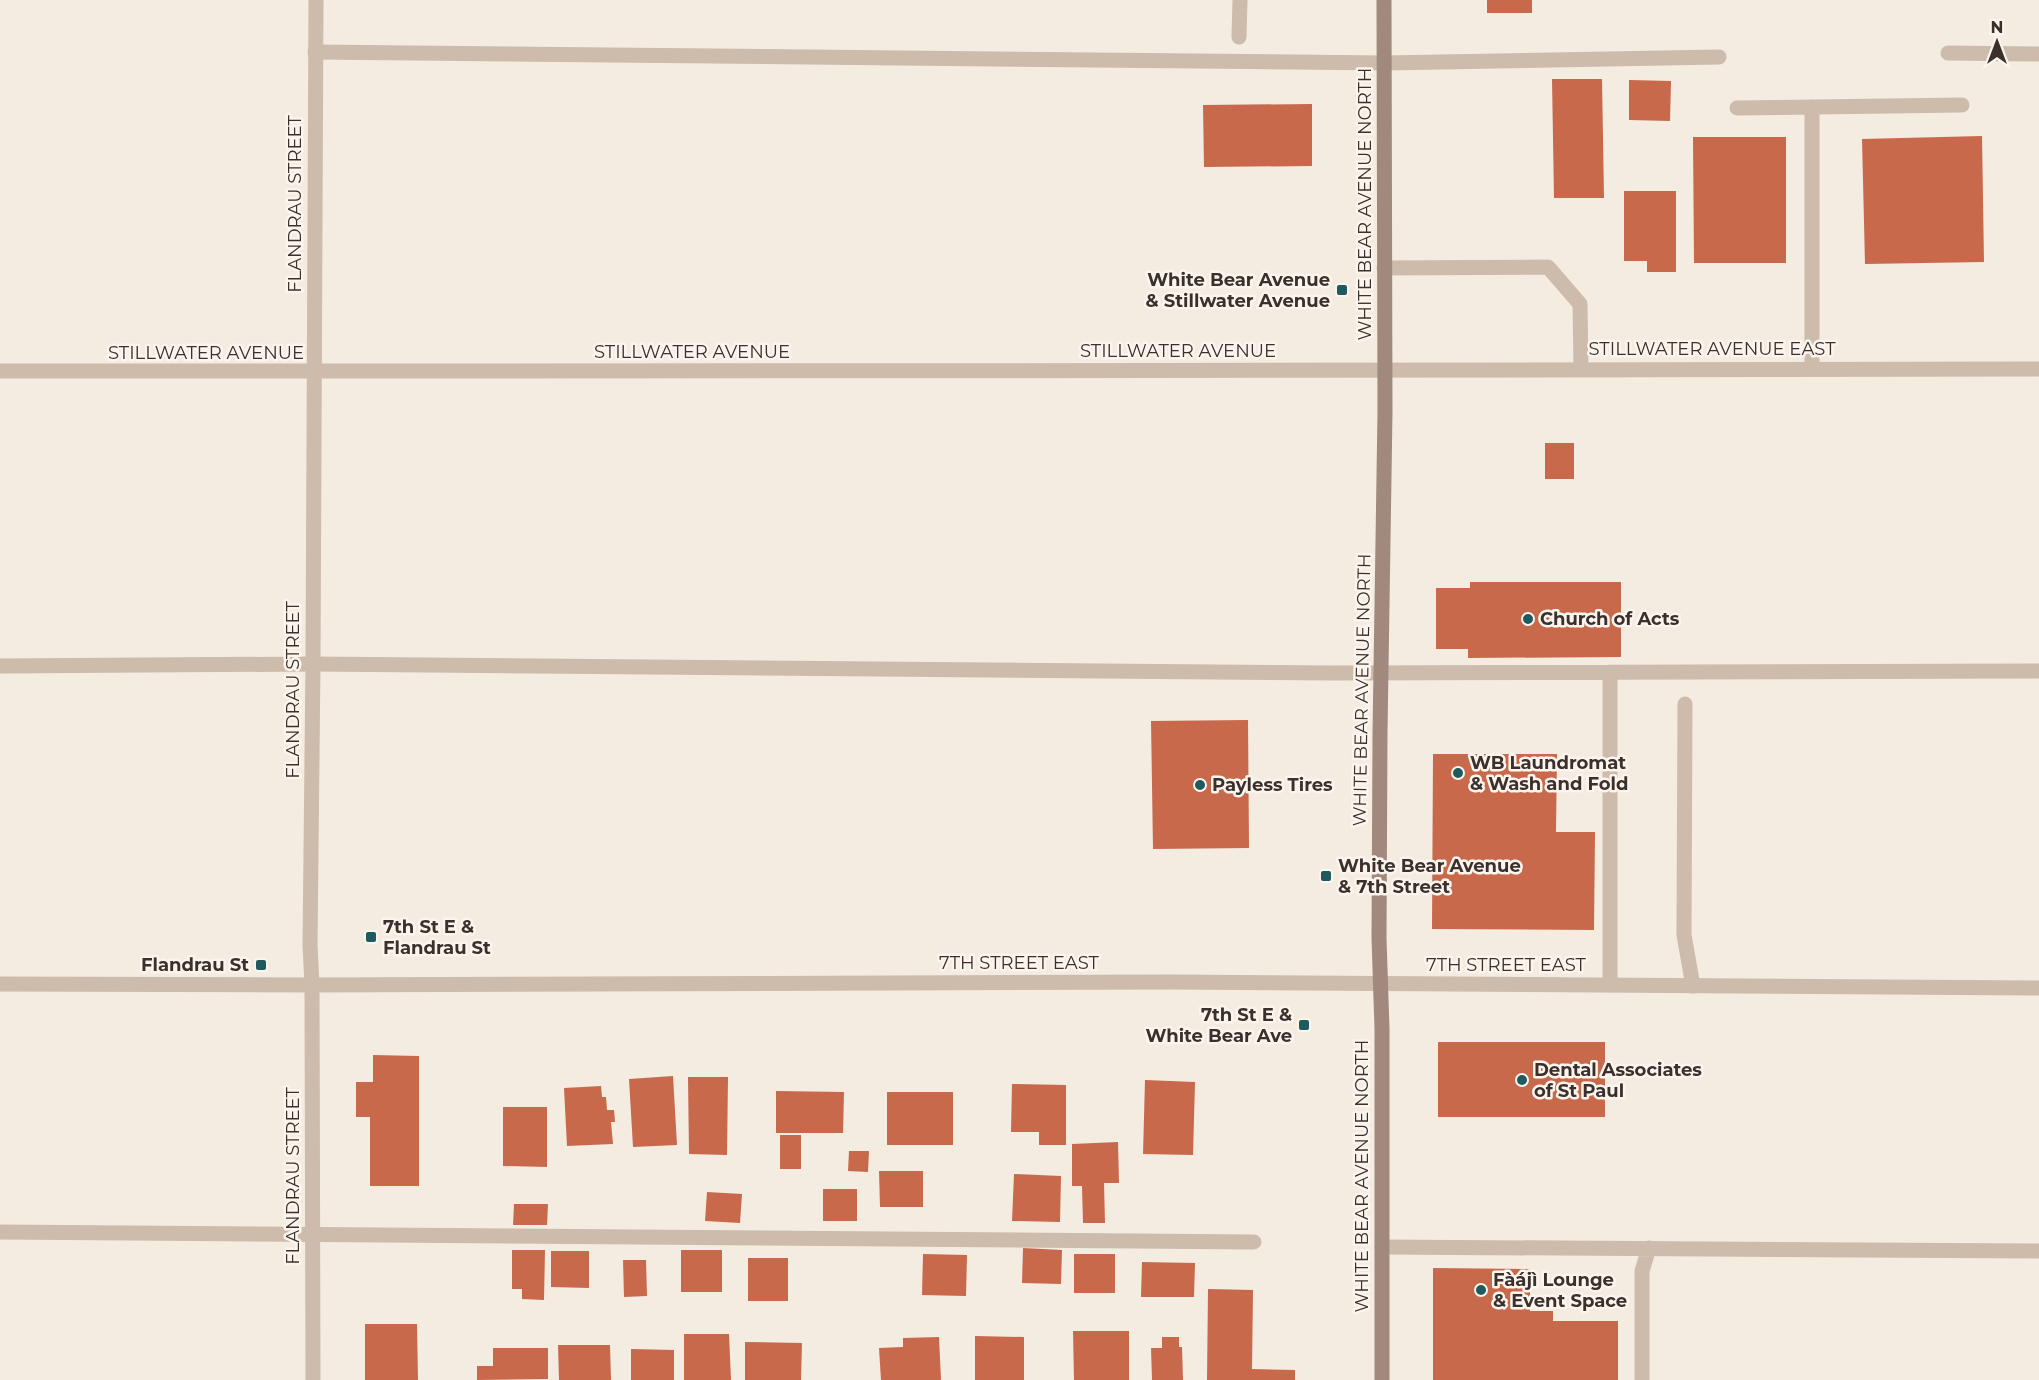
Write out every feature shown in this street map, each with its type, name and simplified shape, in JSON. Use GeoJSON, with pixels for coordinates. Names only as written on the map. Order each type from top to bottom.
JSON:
{"type":"FeatureCollection","features":[{"type":"Feature","properties":{"kind":"main road","name":"WHITE BEAR AVENUE NORTH"},"geometry":{"type":"LineString","coordinates":[[1382,1380],[1382,1029],[1379,984],[1385,370],[1384,0]]}},
{"type":"Feature","properties":{"kind":"street","name":"FLANDRAU STREET"},"geometry":{"type":"LineString","coordinates":[[313,1380],[310,945],[316,0]]}},
{"type":"Feature","properties":{"kind":"street"},"geometry":{"type":"LineString","coordinates":[[1239,37],[1240,0]]}},
{"type":"Feature","properties":{"kind":"street"},"geometry":{"type":"LineString","coordinates":[[315,52],[1384,63],[1719,57]]}},
{"type":"Feature","properties":{"kind":"street"},"geometry":{"type":"LineString","coordinates":[[1948,53],[2039,54]]}},
{"type":"Feature","properties":{"kind":"street"},"geometry":{"type":"LineString","coordinates":[[1737,108],[1962,105]]}},
{"type":"Feature","properties":{"kind":"street"},"geometry":{"type":"LineString","coordinates":[[1812,107],[1812,368]]}},
{"type":"Feature","properties":{"kind":"street"},"geometry":{"type":"LineString","coordinates":[[1384,268],[1548,267],[1580,304],[1581,368]]}},
{"type":"Feature","properties":{"kind":"street","name":"STILLWATER AVENUE EAST"},"geometry":{"type":"LineString","coordinates":[[1385,370],[2039,369]]}},
{"type":"Feature","properties":{"kind":"street","name":"STILLWATER AVENUE"},"geometry":{"type":"LineString","coordinates":[[0,371],[314,373],[1385,370]]}},
{"type":"Feature","properties":{"kind":"street"},"geometry":{"type":"LineString","coordinates":[[0,666],[313,664],[1381,673],[2039,671]]}},
{"type":"Feature","properties":{"kind":"street"},"geometry":{"type":"LineString","coordinates":[[1610,672],[1610,985]]}},
{"type":"Feature","properties":{"kind":"street"},"geometry":{"type":"LineString","coordinates":[[1685,704],[1684,934],[1693,986]]}},
{"type":"Feature","properties":{"kind":"street","name":"7TH STREET EAST"},"geometry":{"type":"LineString","coordinates":[[0,984],[312,986],[1148,982],[2039,988]]}},
{"type":"Feature","properties":{"kind":"street"},"geometry":{"type":"LineString","coordinates":[[0,1232],[1254,1242]]}},
{"type":"Feature","properties":{"kind":"street"},"geometry":{"type":"LineString","coordinates":[[1382,1246],[2039,1251]]}},
{"type":"Feature","properties":{"kind":"street"},"geometry":{"type":"LineString","coordinates":[[1642,1380],[1642,1271],[1649,1248]]}},
{"type":"Feature","properties":{"kind":"building"},"geometry":{"type":"Polygon","coordinates":[[[1487,0],[1532,0],[1532,13],[1487,13],[1487,0]]]}},
{"type":"Feature","properties":{"kind":"building"},"geometry":{"type":"Polygon","coordinates":[[[1552,79],[1602,79],[1604,198],[1554,198],[1552,79]]]}},
{"type":"Feature","properties":{"kind":"building"},"geometry":{"type":"Polygon","coordinates":[[[1629,80],[1671,81],[1670,121],[1629,120],[1629,80]]]}},
{"type":"Feature","properties":{"kind":"building"},"geometry":{"type":"Polygon","coordinates":[[[1312,104],[1312,166],[1204,167],[1203,105],[1312,104]]]}},
{"type":"Feature","properties":{"kind":"building"},"geometry":{"type":"Polygon","coordinates":[[[1982,136],[1984,262],[1865,264],[1862,139],[1982,136]]]}},
{"type":"Feature","properties":{"kind":"building"},"geometry":{"type":"Polygon","coordinates":[[[1693,137],[1786,137],[1786,263],[1694,263],[1693,137]]]}},
{"type":"Feature","properties":{"kind":"building"},"geometry":{"type":"Polygon","coordinates":[[[1624,191],[1676,191],[1676,272],[1647,272],[1647,261],[1624,261],[1624,191]]]}},
{"type":"Feature","properties":{"kind":"building"},"geometry":{"type":"Polygon","coordinates":[[[1545,443],[1574,443],[1574,479],[1545,479],[1545,443]]]}},
{"type":"Feature","properties":{"kind":"building","name":"Church of Acts"},"geometry":{"type":"Polygon","coordinates":[[[1470,582],[1621,582],[1621,657],[1468,658],[1468,649],[1436,649],[1436,588],[1470,588],[1470,582]]]}},
{"type":"Feature","properties":{"kind":"building","name":"Payless Tires"},"geometry":{"type":"Polygon","coordinates":[[[1248,720],[1249,848],[1153,849],[1151,721],[1248,720]]]}},
{"type":"Feature","properties":{"kind":"building"},"geometry":{"type":"Polygon","coordinates":[[[1433,754],[1557,754],[1556,832],[1595,832],[1594,930],[1432,929],[1433,754]]]}},
{"type":"Feature","properties":{"kind":"building","name":"Dental Associates of St Paul"},"geometry":{"type":"Polygon","coordinates":[[[1438,1042],[1605,1042],[1605,1117],[1438,1117],[1438,1042]]]}},
{"type":"Feature","properties":{"kind":"building"},"geometry":{"type":"Polygon","coordinates":[[[373,1055],[419,1056],[419,1186],[370,1186],[370,1117],[356,1117],[356,1082],[373,1082],[373,1055]]]}},
{"type":"Feature","properties":{"kind":"building"},"geometry":{"type":"Polygon","coordinates":[[[673,1076],[677,1145],[633,1147],[629,1079],[673,1076]]]}},
{"type":"Feature","properties":{"kind":"building"},"geometry":{"type":"Polygon","coordinates":[[[688,1077],[728,1077],[727,1155],[689,1154],[688,1077]]]}},
{"type":"Feature","properties":{"kind":"building"},"geometry":{"type":"Polygon","coordinates":[[[1145,1080],[1195,1082],[1193,1155],[1143,1154],[1145,1080]]]}},
{"type":"Feature","properties":{"kind":"building"},"geometry":{"type":"Polygon","coordinates":[[[1012,1084],[1066,1085],[1066,1145],[1039,1145],[1039,1132],[1011,1132],[1012,1084]]]}},
{"type":"Feature","properties":{"kind":"building"},"geometry":{"type":"Polygon","coordinates":[[[601,1086],[602,1097],[606,1097],[607,1110],[614,1110],[615,1122],[611,1122],[613,1144],[567,1146],[564,1088],[601,1086]]]}},
{"type":"Feature","properties":{"kind":"building"},"geometry":{"type":"Polygon","coordinates":[[[776,1091],[844,1092],[843,1133],[776,1133],[776,1091]]]}},
{"type":"Feature","properties":{"kind":"building"},"geometry":{"type":"Polygon","coordinates":[[[887,1092],[953,1092],[953,1145],[887,1145],[887,1092]]]}},
{"type":"Feature","properties":{"kind":"building"},"geometry":{"type":"Polygon","coordinates":[[[503,1107],[547,1107],[547,1167],[503,1166],[503,1107]]]}},
{"type":"Feature","properties":{"kind":"building"},"geometry":{"type":"Polygon","coordinates":[[[780,1135],[801,1135],[801,1169],[780,1169],[780,1135]]]}},
{"type":"Feature","properties":{"kind":"building"},"geometry":{"type":"Polygon","coordinates":[[[1118,1142],[1119,1183],[1104,1183],[1105,1223],[1083,1223],[1082,1186],[1072,1186],[1072,1144],[1118,1142]]]}},
{"type":"Feature","properties":{"kind":"building"},"geometry":{"type":"Polygon","coordinates":[[[849,1151],[869,1151],[868,1172],[848,1171],[849,1151]]]}},
{"type":"Feature","properties":{"kind":"building"},"geometry":{"type":"Polygon","coordinates":[[[879,1171],[923,1171],[923,1207],[880,1207],[879,1171]]]}},
{"type":"Feature","properties":{"kind":"building"},"geometry":{"type":"Polygon","coordinates":[[[1014,1174],[1061,1176],[1060,1222],[1012,1221],[1014,1174]]]}},
{"type":"Feature","properties":{"kind":"building"},"geometry":{"type":"Polygon","coordinates":[[[823,1189],[857,1189],[857,1221],[823,1221],[823,1189]]]}},
{"type":"Feature","properties":{"kind":"building"},"geometry":{"type":"Polygon","coordinates":[[[707,1192],[742,1194],[740,1223],[705,1221],[707,1192]]]}},
{"type":"Feature","properties":{"kind":"building"},"geometry":{"type":"Polygon","coordinates":[[[514,1204],[548,1204],[547,1225],[513,1225],[514,1204]]]}},
{"type":"Feature","properties":{"kind":"building"},"geometry":{"type":"Polygon","coordinates":[[[1023,1248],[1062,1250],[1061,1284],[1022,1283],[1023,1248]]]}},
{"type":"Feature","properties":{"kind":"building"},"geometry":{"type":"Polygon","coordinates":[[[512,1250],[545,1250],[544,1300],[522,1299],[522,1289],[512,1289],[512,1250]]]}},
{"type":"Feature","properties":{"kind":"building"},"geometry":{"type":"Polygon","coordinates":[[[681,1250],[722,1250],[722,1292],[681,1292],[681,1250]]]}},
{"type":"Feature","properties":{"kind":"building"},"geometry":{"type":"Polygon","coordinates":[[[551,1251],[589,1251],[589,1288],[551,1287],[551,1251]]]}},
{"type":"Feature","properties":{"kind":"building"},"geometry":{"type":"Polygon","coordinates":[[[923,1254],[967,1255],[966,1296],[922,1295],[923,1254]]]}},
{"type":"Feature","properties":{"kind":"building"},"geometry":{"type":"Polygon","coordinates":[[[1074,1254],[1115,1254],[1115,1293],[1074,1293],[1074,1254]]]}},
{"type":"Feature","properties":{"kind":"building"},"geometry":{"type":"Polygon","coordinates":[[[748,1258],[788,1258],[788,1301],[748,1301],[748,1258]]]}},
{"type":"Feature","properties":{"kind":"building"},"geometry":{"type":"Polygon","coordinates":[[[623,1260],[646,1260],[647,1296],[624,1297],[623,1260]]]}},
{"type":"Feature","properties":{"kind":"building"},"geometry":{"type":"Polygon","coordinates":[[[1142,1262],[1195,1263],[1194,1297],[1141,1297],[1142,1262]]]}},
{"type":"Feature","properties":{"kind":"building"},"geometry":{"type":"Polygon","coordinates":[[[1433,1268],[1530,1269],[1530,1311],[1553,1311],[1553,1321],[1618,1321],[1618,1380],[1433,1380],[1433,1268]]]}},
{"type":"Feature","properties":{"kind":"building"},"geometry":{"type":"Polygon","coordinates":[[[1208,1289],[1253,1290],[1252,1369],[1295,1370],[1295,1380],[1207,1380],[1208,1289]]]}},
{"type":"Feature","properties":{"kind":"building"},"geometry":{"type":"Polygon","coordinates":[[[365,1324],[417,1324],[418,1380],[365,1380],[365,1324]]]}},
{"type":"Feature","properties":{"kind":"building"},"geometry":{"type":"Polygon","coordinates":[[[1073,1331],[1129,1331],[1129,1380],[1074,1380],[1073,1331]]]}},
{"type":"Feature","properties":{"kind":"building"},"geometry":{"type":"Polygon","coordinates":[[[684,1334],[729,1334],[731,1380],[684,1380],[684,1334]]]}},
{"type":"Feature","properties":{"kind":"building"},"geometry":{"type":"Polygon","coordinates":[[[975,1336],[1024,1337],[1024,1380],[975,1380],[975,1336]]]}},
{"type":"Feature","properties":{"kind":"building"},"geometry":{"type":"Polygon","coordinates":[[[939,1337],[941,1380],[881,1380],[879,1348],[903,1347],[903,1338],[939,1337]]]}},
{"type":"Feature","properties":{"kind":"building"},"geometry":{"type":"Polygon","coordinates":[[[1162,1337],[1179,1337],[1179,1347],[1182,1347],[1183,1380],[1152,1380],[1151,1348],[1162,1348],[1162,1337]]]}},
{"type":"Feature","properties":{"kind":"building"},"geometry":{"type":"Polygon","coordinates":[[[745,1342],[802,1343],[801,1380],[745,1380],[745,1342]]]}},
{"type":"Feature","properties":{"kind":"building"},"geometry":{"type":"Polygon","coordinates":[[[558,1345],[610,1345],[611,1380],[559,1380],[558,1345]]]}},
{"type":"Feature","properties":{"kind":"building"},"geometry":{"type":"Polygon","coordinates":[[[493,1348],[548,1348],[548,1379],[477,1380],[477,1366],[493,1366],[493,1348]]]}},
{"type":"Feature","properties":{"kind":"building"},"geometry":{"type":"Polygon","coordinates":[[[631,1349],[674,1350],[674,1380],[631,1380],[631,1349]]]}},
{"type":"Feature","properties":{"kind":"place","name":"White Bear Avenue & Stillwater Avenue"},"geometry":{"type":"Point","coordinates":[1342,290]}},
{"type":"Feature","properties":{"kind":"place","name":"Church of Acts"},"geometry":{"type":"Point","coordinates":[1528,619]}},
{"type":"Feature","properties":{"kind":"place","name":"WB Laundromat & Wash and Fold"},"geometry":{"type":"Point","coordinates":[1458,773]}},
{"type":"Feature","properties":{"kind":"place","name":"Payless Tires"},"geometry":{"type":"Point","coordinates":[1200,785]}},
{"type":"Feature","properties":{"kind":"place","name":"White Bear Avenue & 7th Street"},"geometry":{"type":"Point","coordinates":[1326,876]}},
{"type":"Feature","properties":{"kind":"place","name":"7th St E & Flandrau St"},"geometry":{"type":"Point","coordinates":[371,937]}},
{"type":"Feature","properties":{"kind":"place","name":"Flandrau St"},"geometry":{"type":"Point","coordinates":[261,965]}},
{"type":"Feature","properties":{"kind":"place","name":"7th St E & White Bear Ave"},"geometry":{"type":"Point","coordinates":[1304,1025]}},
{"type":"Feature","properties":{"kind":"place","name":"Dental Associates of St Paul"},"geometry":{"type":"Point","coordinates":[1522,1080]}},
{"type":"Feature","properties":{"kind":"place","name":"Fàájì Lounge & Event Space"},"geometry":{"type":"Point","coordinates":[1481,1290]}}]}
